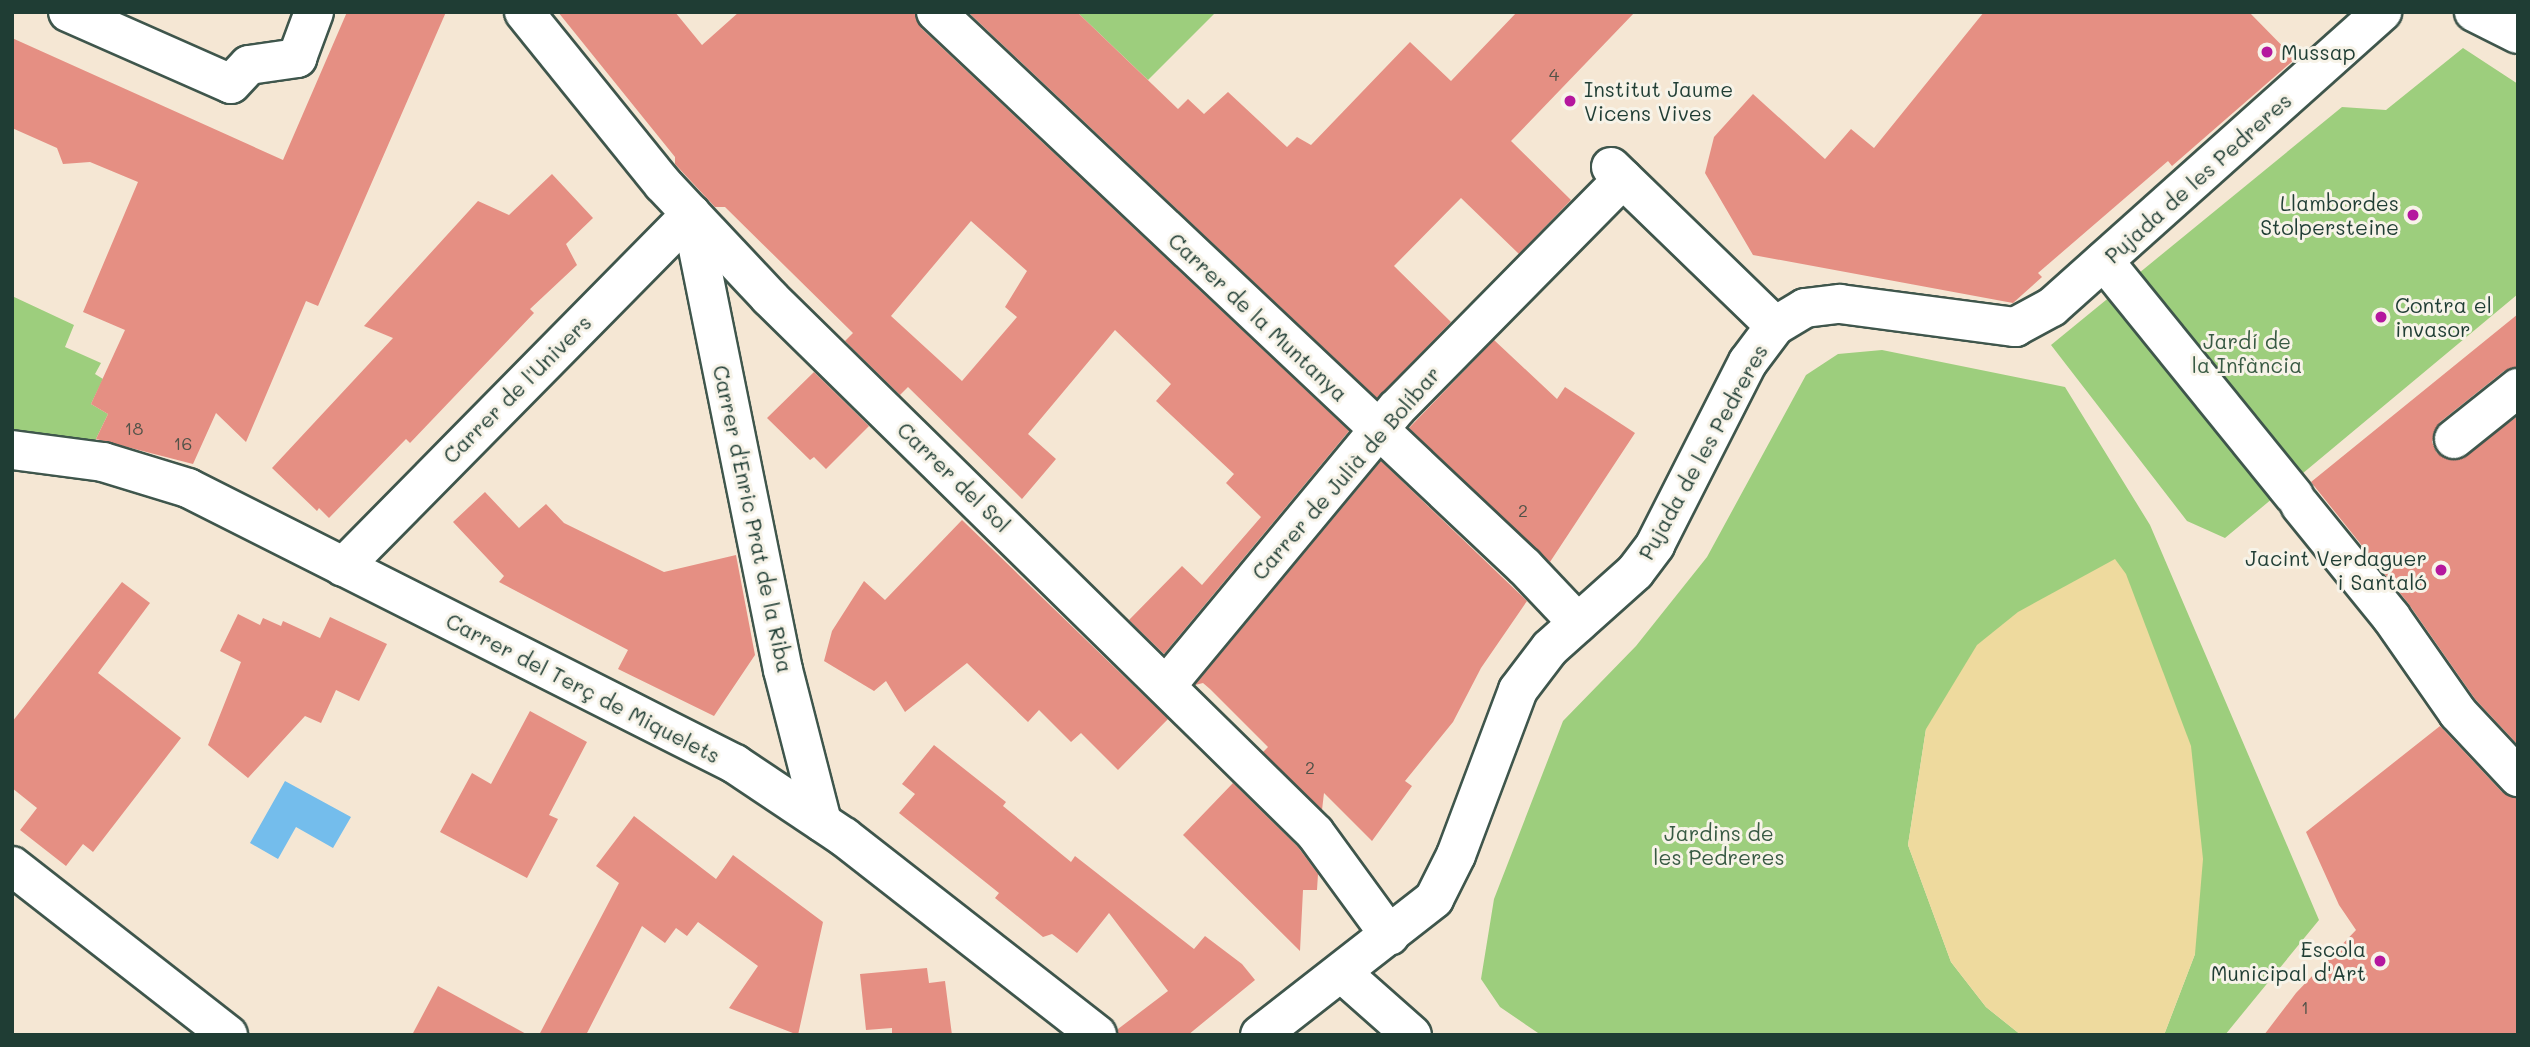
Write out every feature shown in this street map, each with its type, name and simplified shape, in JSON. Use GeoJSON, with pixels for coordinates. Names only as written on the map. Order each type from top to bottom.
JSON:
{"type":"FeatureCollection","features":[{"type":"Feature","properties":{"kind":"street"},"geometry":{"type":"LineString","coordinates":[[68,12],[231,84],[249,65],[297,58],[314,12]]}},
{"type":"Feature","properties":{"kind":"street","name":"Carrer del Sol"},"geometry":{"type":"LineString","coordinates":[[524,12],[691,214],[769,297],[1315,834],[1390,936]]}},
{"type":"Feature","properties":{"kind":"street","name":"Carrer de la Muntanya"},"geometry":{"type":"LineString","coordinates":[[936,12],[1578,623]]}},
{"type":"Feature","properties":{"kind":"street","name":"Pujada de les Pedreres"},"geometry":{"type":"LineString","coordinates":[[1260,1035],[1343,974],[1434,899],[1456,855],[1518,690],[1550,648],[1635,572],[1655,545],[1748,362],[1775,326],[1805,308],[1840,304],[2015,327],[2052,307],[2382,12]]}},
{"type":"Feature","properties":{"kind":"street"},"geometry":{"type":"LineString","coordinates":[[2473,12],[2518,34]]}},
{"type":"Feature","properties":{"kind":"street","name":"Carrer de Julià de Bolíbar"},"geometry":{"type":"LineString","coordinates":[[1166,686],[1378,430],[1617,173],[1775,326]]}},
{"type":"Feature","properties":{"kind":"street","name":"Carrer de l'Univers"},"geometry":{"type":"LineString","coordinates":[[343,567],[691,214]]}},
{"type":"Feature","properties":{"kind":"street","name":"Carrer d'Enric Prat de la Riba"},"geometry":{"type":"LineString","coordinates":[[691,214],[783,670],[822,822]]}},
{"type":"Feature","properties":{"kind":"street"},"geometry":{"type":"LineString","coordinates":[[2104,261],[2390,617],[2458,713],[2518,777]]}},
{"type":"Feature","properties":{"kind":"street"},"geometry":{"type":"LineString","coordinates":[[2454,439],[2518,388]]}},
{"type":"Feature","properties":{"kind":"street","name":"Carrer del Terç de Miquelets"},"geometry":{"type":"LineString","coordinates":[[12,450],[103,462],[151,474],[343,567],[735,765],[822,822],[1097,1035]]}},
{"type":"Feature","properties":{"kind":"street"},"geometry":{"type":"LineString","coordinates":[[12,866],[228,1035]]}},
{"type":"Feature","properties":{"kind":"street"},"geometry":{"type":"LineString","coordinates":[[12,901],[56,902]]}},
{"type":"Feature","properties":{"kind":"street"},"geometry":{"type":"LineString","coordinates":[[1343,974],[1412,1035]]}},
{"type":"Feature","properties":{"kind":"green space"},"geometry":{"type":"Polygon","coordinates":[[[1077,12],[1216,12],[1148,80],[1077,12]]]}},
{"type":"Feature","properties":{"kind":"green space","name":"Jardí de la Infància"},"geometry":{"type":"Polygon","coordinates":[[[2463,48],[2518,84],[2518,294],[2225,538],[2187,521],[2051,345],[2342,107],[2386,110],[2463,48]]]}},
{"type":"Feature","properties":{"kind":"green space"},"geometry":{"type":"Polygon","coordinates":[[[12,296],[74,325],[65,347],[101,363],[95,374],[103,379],[91,404],[108,414],[95,441],[12,430],[12,296]]]}},
{"type":"Feature","properties":{"kind":"green space","name":"Jardins de les Pedreres"},"geometry":{"type":"Polygon","coordinates":[[[1882,350],[2065,387],[2150,525],[2319,920],[2225,1035],[2164,1035],[2195,954],[1926,729],[1908,845],[1951,962],[1986,1007],[2021,1035],[1541,1035],[1500,1007],[1481,979],[1494,899],[1563,721],[1636,646],[1707,557],[1806,375],[1838,354],[1882,350]]]}},
{"type":"Feature","properties":{"kind":"sand"},"geometry":{"type":"Polygon","coordinates":[[[2115,559],[2126,574],[2191,746],[2203,859],[2195,954],[2164,1035],[2021,1035],[1986,1007],[1951,962],[1908,845],[1926,729],[1977,645],[2018,612],[2115,559]]]}},
{"type":"Feature","properties":{"kind":"water"},"geometry":{"type":"Polygon","coordinates":[[[285,781],[351,817],[333,848],[296,827],[278,859],[250,843],[285,781]]]}},
{"type":"Feature","properties":{"kind":"building"},"geometry":{"type":"Polygon","coordinates":[[[347,12],[446,12],[318,306],[306,301],[246,442],[216,413],[193,464],[96,439],[108,414],[91,404],[125,330],[83,312],[138,182],[90,162],[63,164],[57,148],[12,128],[12,38],[283,160],[347,12]]]}},
{"type":"Feature","properties":{"kind":"building"},"geometry":{"type":"Polygon","coordinates":[[[558,12],[675,12],[702,45],[739,12],[915,12],[921,28],[1349,431],[1164,654],[1129,620],[1182,566],[1202,585],[1261,517],[1226,483],[1234,474],[1156,401],[1171,384],[1115,330],[1028,434],[1056,459],[1022,499],[908,387],[900,395],[845,341],[853,333],[725,207],[715,207],[675,164],[675,157],[558,12]],[[971,221],[891,316],[962,381],[1017,317],[1005,307],[1027,271],[971,221]]]}},
{"type":"Feature","properties":{"kind":"building"},"geometry":{"type":"Polygon","coordinates":[[[968,12],[1077,12],[1178,109],[1188,99],[1204,114],[1228,92],[1287,147],[1297,137],[1311,145],[1410,42],[1451,81],[1517,12],[1635,12],[1511,141],[1571,200],[1519,254],[1461,198],[1394,266],[1451,322],[1377,398],[968,12]]]}},
{"type":"Feature","properties":{"kind":"building"},"geometry":{"type":"Polygon","coordinates":[[[1984,12],[2249,12],[2295,59],[2172,166],[2168,161],[2038,273],[2042,277],[2013,303],[1753,255],[1705,173],[1714,137],[1753,94],[1825,159],[1851,129],[1874,148],[1984,12]]]}},
{"type":"Feature","properties":{"kind":"building"},"geometry":{"type":"Polygon","coordinates":[[[552,174],[593,218],[566,244],[577,265],[530,309],[534,313],[410,443],[406,439],[329,518],[319,508],[317,511],[272,468],[393,338],[364,326],[478,201],[509,215],[552,174]]]}},
{"type":"Feature","properties":{"kind":"building","name":"Jacint Verdaguer i Santaló"},"geometry":{"type":"Polygon","coordinates":[[[2518,314],[2518,367],[2504,371],[2440,422],[2432,442],[2437,453],[2458,460],[2518,416],[2518,745],[2475,699],[2408,603],[2311,482],[2518,314]]]}},
{"type":"Feature","properties":{"kind":"building"},"geometry":{"type":"Polygon","coordinates":[[[1494,340],[1557,399],[1565,387],[1635,433],[1550,562],[1409,428],[1494,340]]]}},
{"type":"Feature","properties":{"kind":"building"},"geometry":{"type":"Polygon","coordinates":[[[814,372],[869,426],[826,469],[814,457],[810,460],[767,418],[814,372]]]}},
{"type":"Feature","properties":{"kind":"building"},"geometry":{"type":"Polygon","coordinates":[[[1381,461],[1527,601],[1481,668],[1453,722],[1405,781],[1412,786],[1372,841],[1324,793],[1322,810],[1263,752],[1268,747],[1210,689],[1203,683],[1195,685],[1381,461]]]}},
{"type":"Feature","properties":{"kind":"building"},"geometry":{"type":"Polygon","coordinates":[[[485,492],[519,528],[546,504],[564,523],[664,572],[736,555],[755,655],[714,716],[618,669],[628,650],[499,582],[504,576],[453,522],[485,492]]]}},
{"type":"Feature","properties":{"kind":"building"},"geometry":{"type":"Polygon","coordinates":[[[962,520],[1168,719],[1118,770],[1081,733],[1071,742],[1039,710],[1028,722],[967,663],[905,712],[886,681],[874,691],[824,661],[832,631],[864,581],[885,600],[962,520]]]}},
{"type":"Feature","properties":{"kind":"building"},"geometry":{"type":"Polygon","coordinates":[[[122,582],[150,603],[98,673],[181,738],[93,852],[83,844],[66,866],[20,830],[37,808],[12,788],[12,722],[122,582]]]}},
{"type":"Feature","properties":{"kind":"building"},"geometry":{"type":"Polygon","coordinates":[[[238,614],[260,625],[263,618],[281,626],[283,621],[320,638],[330,617],[387,644],[359,701],[336,690],[321,723],[305,716],[248,778],[208,745],[241,662],[220,651],[238,614]]]}},
{"type":"Feature","properties":{"kind":"building"},"geometry":{"type":"Polygon","coordinates":[[[530,711],[587,742],[549,815],[558,819],[527,878],[440,832],[472,773],[491,784],[530,711]]]}},
{"type":"Feature","properties":{"kind":"building"},"geometry":{"type":"Polygon","coordinates":[[[2440,726],[2502,792],[2518,798],[2518,1035],[2264,1035],[2296,993],[2356,930],[2339,905],[2306,832],[2440,726]]]}},
{"type":"Feature","properties":{"kind":"building"},"geometry":{"type":"Polygon","coordinates":[[[934,745],[1006,802],[1003,806],[1071,862],[1075,856],[1194,949],[1205,936],[1242,964],[1255,980],[1188,1035],[1118,1035],[1118,1029],[1168,991],[1109,913],[1077,953],[1052,934],[1043,937],[995,898],[999,893],[899,813],[915,794],[902,784],[934,745]]]}},
{"type":"Feature","properties":{"kind":"building"},"geometry":{"type":"Polygon","coordinates":[[[1233,783],[1298,847],[1318,874],[1317,890],[1303,890],[1300,951],[1183,835],[1233,783]]]}},
{"type":"Feature","properties":{"kind":"building"},"geometry":{"type":"Polygon","coordinates":[[[634,816],[716,879],[733,855],[823,922],[798,1035],[729,1008],[758,966],[698,922],[687,936],[676,928],[665,943],[642,926],[586,1035],[539,1035],[619,883],[596,866],[634,816]]]}},
{"type":"Feature","properties":{"kind":"building"},"geometry":{"type":"Polygon","coordinates":[[[927,968],[929,983],[945,981],[952,1035],[892,1035],[892,1028],[866,1030],[860,974],[927,968]]]}},
{"type":"Feature","properties":{"kind":"building"},"geometry":{"type":"Polygon","coordinates":[[[438,986],[528,1035],[412,1035],[438,986]]]}},
{"type":"Feature","properties":{"kind":"place","name":"Mussap"},"geometry":{"type":"Point","coordinates":[2267,52]}},
{"type":"Feature","properties":{"kind":"place","name":"Institut Jaume Vicens Vives"},"geometry":{"type":"Point","coordinates":[1570,101]}},
{"type":"Feature","properties":{"kind":"place","name":"Llambordes Stolpersteine"},"geometry":{"type":"Point","coordinates":[2413,215]}},
{"type":"Feature","properties":{"kind":"place","name":"Contra el invasor"},"geometry":{"type":"Point","coordinates":[2381,317]}},
{"type":"Feature","properties":{"kind":"place","name":"Jacint Verdaguer i Santaló"},"geometry":{"type":"Point","coordinates":[2441,570]}},
{"type":"Feature","properties":{"kind":"place","name":"Escola Municipal d'Art"},"geometry":{"type":"Point","coordinates":[2380,961]}}]}
